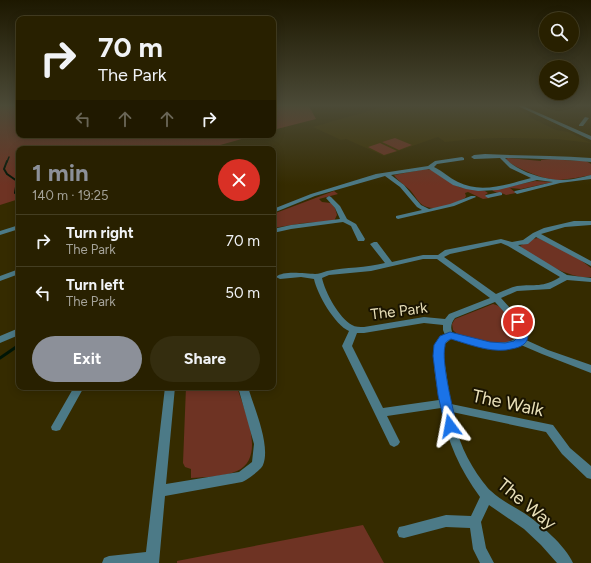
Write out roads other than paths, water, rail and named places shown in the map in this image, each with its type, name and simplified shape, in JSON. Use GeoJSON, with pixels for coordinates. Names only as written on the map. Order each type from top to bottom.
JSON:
{"type":"FeatureCollection","features":[{"type":"Feature","properties":{"kind":"street"},"geometry":{"type":"LineString","coordinates":[[577,132],[591,138]]}},
{"type":"Feature","properties":{"kind":"street"},"geometry":{"type":"LineString","coordinates":[[581,134],[590,132]]}},
{"type":"Feature","properties":{"kind":"street"},"geometry":{"type":"LineString","coordinates":[[500,156],[511,166],[537,178],[564,182],[591,177]]}},
{"type":"Feature","properties":{"kind":"street"},"geometry":{"type":"LineString","coordinates":[[474,157],[558,157],[591,160]]}},
{"type":"Feature","properties":{"kind":"street"},"geometry":{"type":"LineString","coordinates":[[276,210],[313,195],[386,174],[430,167],[435,163],[462,159]]}},
{"type":"Feature","properties":{"kind":"street"},"geometry":{"type":"LineString","coordinates":[[430,167],[460,186],[467,188],[486,189],[537,178]]}},
{"type":"Feature","properties":{"kind":"street"},"geometry":{"type":"LineString","coordinates":[[386,174],[402,186],[419,206],[428,211]]}},
{"type":"Feature","properties":{"kind":"street"},"geometry":{"type":"LineString","coordinates":[[517,192],[557,184],[558,181]]}},
{"type":"Feature","properties":{"kind":"street"},"geometry":{"type":"LineString","coordinates":[[486,189],[494,195]]}},
{"type":"Feature","properties":{"kind":"street"},"geometry":{"type":"LineString","coordinates":[[398,217],[452,205],[473,196]]}},
{"type":"Feature","properties":{"kind":"street"},"geometry":{"type":"LineString","coordinates":[[329,198],[338,207],[344,220]]}},
{"type":"Feature","properties":{"kind":"street"},"geometry":{"type":"LineString","coordinates":[[276,230],[344,220],[354,225],[361,239]]}},
{"type":"Feature","properties":{"kind":"street"},"geometry":{"type":"LineString","coordinates":[[511,244],[525,242],[530,236],[564,226],[591,223]]}},
{"type":"Feature","properties":{"kind":"street"},"geometry":{"type":"LineString","coordinates":[[0,233],[16,228]]}},
{"type":"Feature","properties":{"kind":"street"},"geometry":{"type":"LineString","coordinates":[[535,234],[591,262]]}},
{"type":"Feature","properties":{"kind":"street"},"geometry":{"type":"LineString","coordinates":[[280,277],[301,275],[318,277],[327,273],[371,269],[423,257],[438,257],[448,252],[501,241],[511,244],[565,277],[591,280]]}},
{"type":"Feature","properties":{"kind":"street"},"geometry":{"type":"LineString","coordinates":[[374,244],[390,265]]}},
{"type":"Feature","properties":{"kind":"street"},"geometry":{"type":"LineString","coordinates":[[438,257],[496,298],[518,322],[522,330],[523,337],[521,342]]}},
{"type":"Feature","properties":{"kind":"street"},"geometry":{"type":"LineString","coordinates":[[0,279],[16,272]]}},
{"type":"Feature","properties":{"kind":"street"},"geometry":{"type":"LineString","coordinates":[[318,277],[318,282],[338,317],[348,327],[354,330],[347,346],[394,442]]}},
{"type":"Feature","properties":{"kind":"street","name":"The Park"},"geometry":{"type":"LineString","coordinates":[[450,336],[447,330],[447,322],[452,316],[517,288],[547,287],[556,284],[565,277]]}},
{"type":"Feature","properties":{"kind":"street","name":"The Park"},"geometry":{"type":"LineString","coordinates":[[354,330],[364,330],[424,320],[447,322]]}},
{"type":"Feature","properties":{"kind":"street"},"geometry":{"type":"LineString","coordinates":[[0,340],[16,332]]}},
{"type":"Feature","properties":{"kind":"street"},"geometry":{"type":"LineString","coordinates":[[450,336],[490,345],[505,346],[521,342],[591,369]]}},
{"type":"Feature","properties":{"kind":"street","name":"The Way"},"geometry":{"type":"LineString","coordinates":[[450,336],[443,338],[439,345],[439,356],[446,405],[456,448],[465,466],[487,496],[525,520],[557,551],[566,563]]}},
{"type":"Feature","properties":{"kind":"street"},"geometry":{"type":"LineString","coordinates":[[56,427],[77,390]]}},
{"type":"Feature","properties":{"kind":"street"},"geometry":{"type":"LineString","coordinates":[[109,563],[152,560],[170,390]]}},
{"type":"Feature","properties":{"kind":"street"},"geometry":{"type":"LineString","coordinates":[[160,491],[242,477],[258,464],[260,444],[244,390]]}},
{"type":"Feature","properties":{"kind":"street"},"geometry":{"type":"LineString","coordinates":[[380,413],[446,405]]}},
{"type":"Feature","properties":{"kind":"street","name":"The Walk"},"geometry":{"type":"LineString","coordinates":[[446,405],[549,428],[566,451],[591,474]]}},
{"type":"Feature","properties":{"kind":"street"},"geometry":{"type":"LineString","coordinates":[[487,496],[475,522],[480,549],[487,563]]}},
{"type":"Feature","properties":{"kind":"street"},"geometry":{"type":"LineString","coordinates":[[404,532],[446,521],[475,522]]}},
{"type":"Feature","properties":{"kind":"waterway"},"geometry":{"type":"LineString","coordinates":[[7,162],[9,157]]}},
{"type":"Feature","properties":{"kind":"waterway"},"geometry":{"type":"LineString","coordinates":[[7,161],[4,169],[7,174],[16,180]]}},
{"type":"Feature","properties":{"kind":"waterway"},"geometry":{"type":"LineString","coordinates":[[16,187],[16,193]]}},
{"type":"Feature","properties":{"kind":"waterway"},"geometry":{"type":"LineString","coordinates":[[0,358],[16,347]]}}]}
